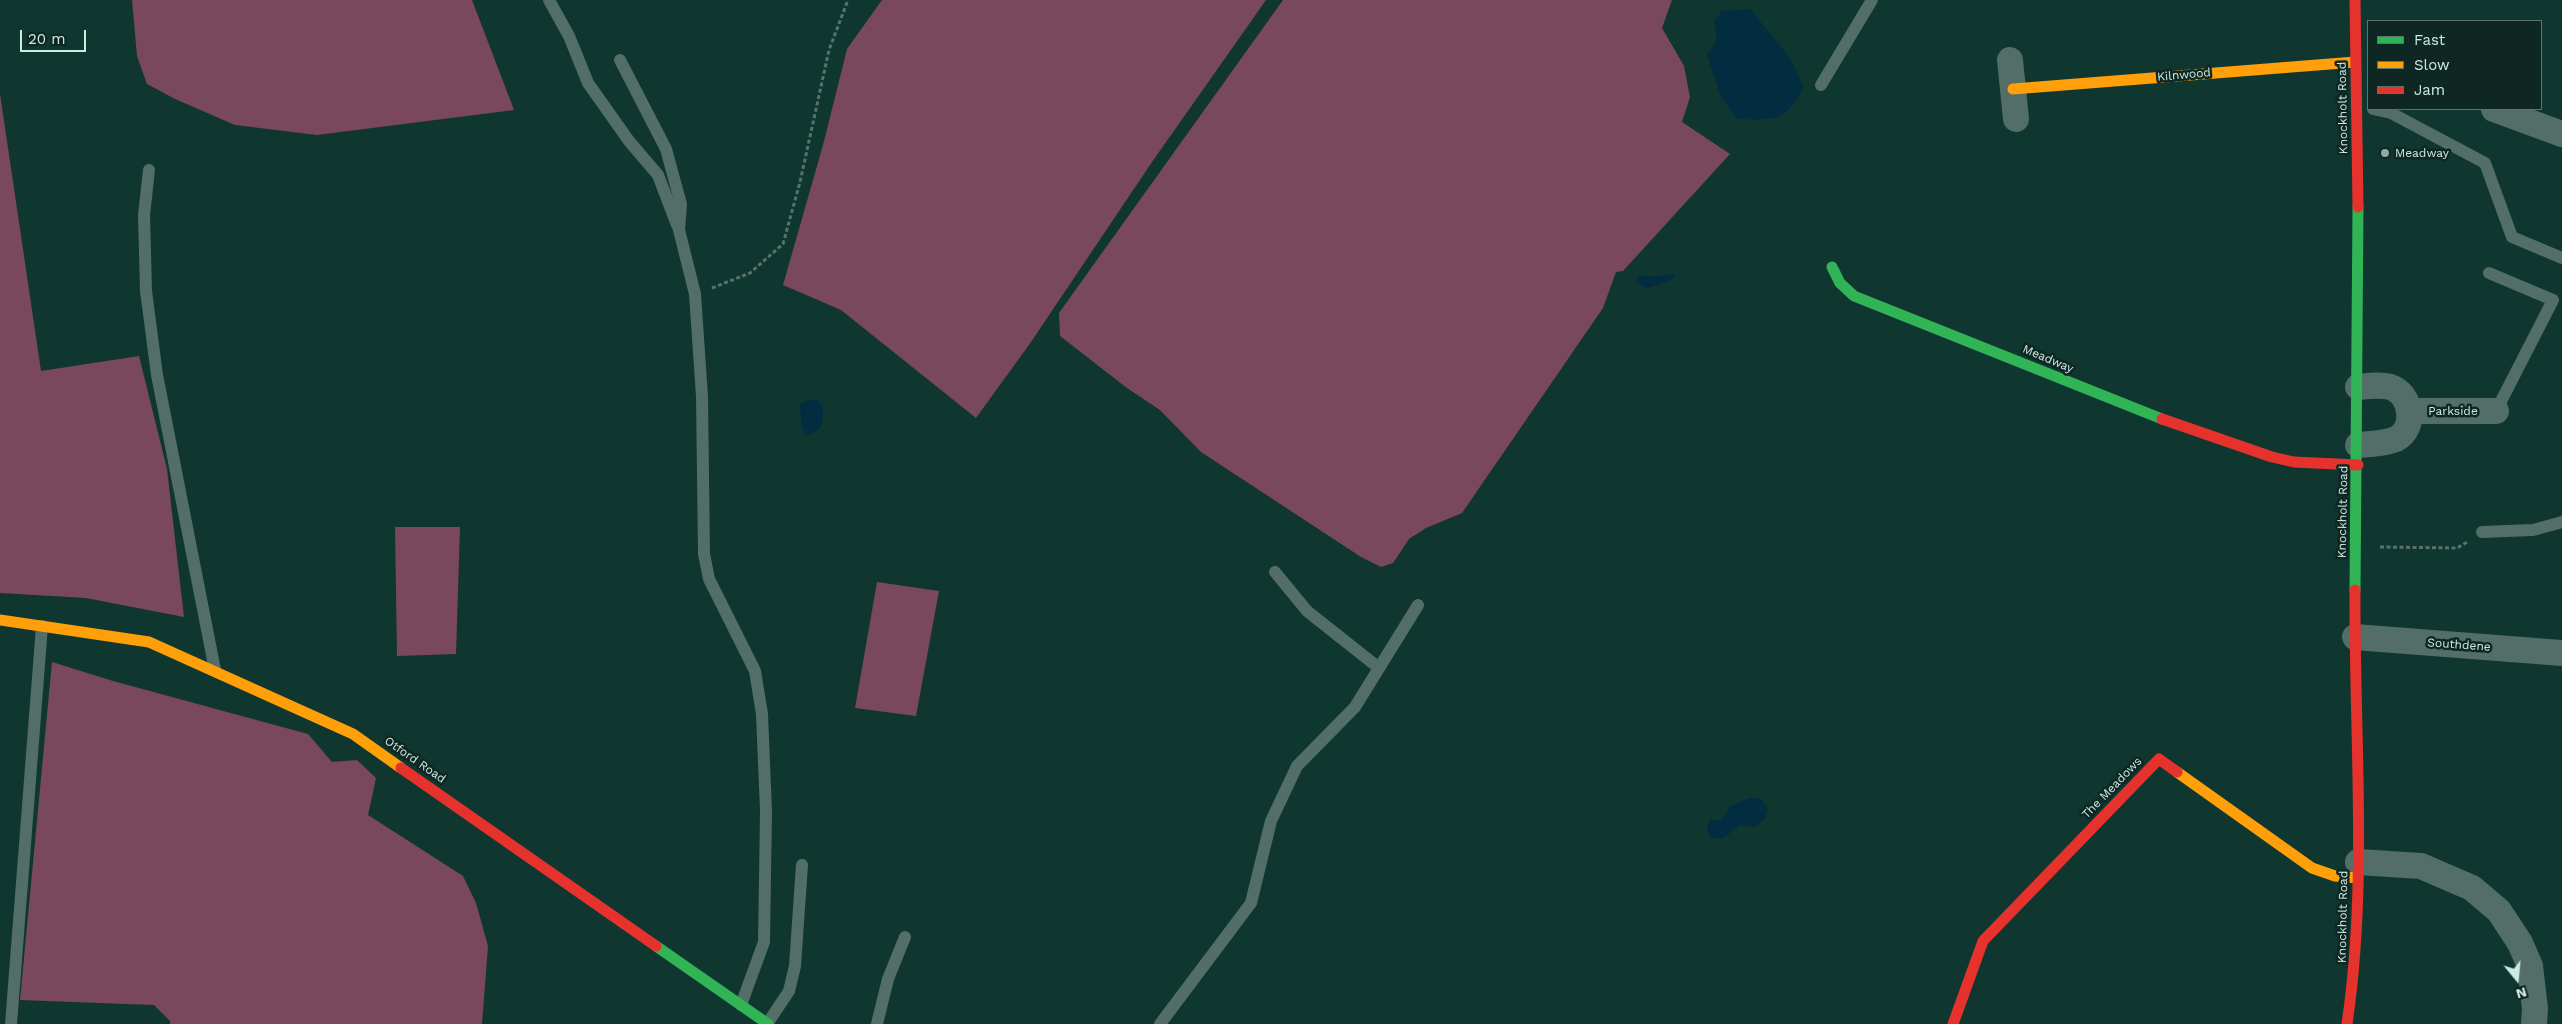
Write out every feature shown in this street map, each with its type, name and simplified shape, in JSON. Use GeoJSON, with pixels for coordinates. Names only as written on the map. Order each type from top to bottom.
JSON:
{"type":"FeatureCollection","features":[{"type":"Feature","properties":{"kind":"street","name":"Knockholt Road"},"geometry":{"type":"LineString","coordinates":[[2347,1024],[2355,970],[2357,870],[2355,637],[2362,106],[2355,0]]}},
{"type":"Feature","properties":{"kind":"street"},"geometry":{"type":"LineString","coordinates":[[2010,60],[2016,119]]}},
{"type":"Feature","properties":{"kind":"street","name":"Kilnwood"},"geometry":{"type":"LineString","coordinates":[[2013,89],[2360,73]]}},
{"type":"Feature","properties":{"kind":"street"},"geometry":{"type":"LineString","coordinates":[[2497,110],[2562,134]]}},
{"type":"Feature","properties":{"kind":"street","name":"Meadway"},"geometry":{"type":"LineString","coordinates":[[1832,267],[1840,284],[1854,296],[1965,339],[2129,407],[2272,457],[2303,463],[2358,455]]}},
{"type":"Feature","properties":{"kind":"street","name":"Parkside"},"geometry":{"type":"LineString","coordinates":[[2358,387],[2393,388],[2405,400],[2410,411],[2408,428],[2398,438],[2382,443],[2358,455]]}},
{"type":"Feature","properties":{"kind":"street","name":"Parkside"},"geometry":{"type":"LineString","coordinates":[[2410,411],[2496,411]]}},
{"type":"Feature","properties":{"kind":"street","name":"Otford Road"},"geometry":{"type":"LineString","coordinates":[[0,620],[149,642],[353,734],[768,1024]]}},
{"type":"Feature","properties":{"kind":"street","name":"Southdene"},"geometry":{"type":"LineString","coordinates":[[2355,637],[2562,653]]}},
{"type":"Feature","properties":{"kind":"street","name":"The Meadows"},"geometry":{"type":"LineString","coordinates":[[1953,1024],[1983,941],[2159,759],[2312,868],[2336,876],[2357,870]]}},
{"type":"Feature","properties":{"kind":"street"},"geometry":{"type":"LineString","coordinates":[[2357,870],[2421,866],[2472,888],[2499,911],[2520,943],[2530,966],[2535,1009],[2534,1024]]}},
{"type":"Feature","properties":{"kind":"lane"},"geometry":{"type":"LineString","coordinates":[[549,0],[569,36],[588,83],[629,141],[658,175],[679,230],[695,294],[702,396],[704,554],[709,579],[756,671],[762,714],[766,812],[764,942],[741,1005]]}},
{"type":"Feature","properties":{"kind":"lane"},"geometry":{"type":"LineString","coordinates":[[1821,85],[1872,0]]}},
{"type":"Feature","properties":{"kind":"lane"},"geometry":{"type":"LineString","coordinates":[[620,60],[666,149],[681,204],[679,230]]}},
{"type":"Feature","properties":{"kind":"lane"},"geometry":{"type":"LineString","coordinates":[[2378,110],[2391,113],[2485,163],[2512,237],[2562,258]]}},
{"type":"Feature","properties":{"kind":"lane"},"geometry":{"type":"LineString","coordinates":[[149,170],[144,215],[146,291],[157,375],[215,671]]}},
{"type":"Feature","properties":{"kind":"lane"},"geometry":{"type":"LineString","coordinates":[[2489,273],[2553,300],[2496,411]]}},
{"type":"Feature","properties":{"kind":"lane"},"geometry":{"type":"LineString","coordinates":[[2482,532],[2533,530],[2562,522]]}},
{"type":"Feature","properties":{"kind":"lane"},"geometry":{"type":"LineString","coordinates":[[1275,572],[1307,611],[1380,668]]}},
{"type":"Feature","properties":{"kind":"lane"},"geometry":{"type":"LineString","coordinates":[[1160,1024],[1251,903],[1271,821],[1297,766],[1355,707],[1418,606]]}},
{"type":"Feature","properties":{"kind":"lane"},"geometry":{"type":"LineString","coordinates":[[11,1024],[42,626]]}},
{"type":"Feature","properties":{"kind":"lane"},"geometry":{"type":"LineString","coordinates":[[768,1024],[789,991],[795,966],[802,865]]}},
{"type":"Feature","properties":{"kind":"lane"},"geometry":{"type":"LineString","coordinates":[[877,1024],[888,979],[905,937]]}},
{"type":"Feature","properties":{"kind":"path"},"geometry":{"type":"LineString","coordinates":[[695,294],[750,273],[783,244],[800,182],[829,50],[848,0]]}},
{"type":"Feature","properties":{"kind":"path"},"geometry":{"type":"LineString","coordinates":[[2356,547],[2457,548],[2482,532]]}},
{"type":"Feature","properties":{"kind":"shaded area"},"geometry":{"type":"Polygon","coordinates":[[[132,0],[472,0],[514,110],[317,135],[235,125],[175,99],[147,84],[137,56],[132,0]]]}},
{"type":"Feature","properties":{"kind":"shaded area"},"geometry":{"type":"Polygon","coordinates":[[[882,0],[1266,0],[1152,162],[1031,342],[976,418],[841,310],[783,285],[823,145],[847,49],[882,0]]]}},
{"type":"Feature","properties":{"kind":"shaded area"},"geometry":{"type":"Polygon","coordinates":[[[1283,0],[1672,0],[1662,28],[1684,66],[1690,97],[1682,122],[1730,154],[1623,271],[1616,272],[1603,308],[1462,513],[1426,528],[1409,539],[1393,563],[1381,567],[1361,557],[1201,452],[1160,410],[1127,388],[1060,336],[1059,313],[1283,0]]]}},
{"type":"Feature","properties":{"kind":"shaded area"},"geometry":{"type":"Polygon","coordinates":[[[0,94],[41,371],[139,356],[167,469],[184,617],[86,598],[0,593],[0,94]]]}},
{"type":"Feature","properties":{"kind":"shaded area"},"geometry":{"type":"Polygon","coordinates":[[[395,527],[460,527],[456,654],[397,656],[395,527]]]}},
{"type":"Feature","properties":{"kind":"shaded area"},"geometry":{"type":"Polygon","coordinates":[[[877,582],[939,591],[916,716],[855,708],[877,582]]]}},
{"type":"Feature","properties":{"kind":"shaded area"},"geometry":{"type":"Polygon","coordinates":[[[52,662],[113,681],[308,734],[332,762],[357,760],[376,778],[368,815],[463,876],[476,903],[488,946],[482,1024],[170,1024],[170,1021],[154,1005],[20,1000],[52,662]]]}},
{"type":"Feature","properties":{"kind":"water"},"geometry":{"type":"Polygon","coordinates":[[[1750,9],[1790,58],[1804,87],[1791,107],[1784,113],[1770,119],[1738,119],[1721,97],[1707,55],[1717,40],[1714,21],[1722,11],[1750,9]]]}},
{"type":"Feature","properties":{"kind":"water"},"geometry":{"type":"Polygon","coordinates":[[[1639,275],[1651,277],[1675,275],[1668,282],[1647,288],[1635,282],[1639,275]]]}},
{"type":"Feature","properties":{"kind":"water"},"geometry":{"type":"Polygon","coordinates":[[[815,399],[823,405],[822,420],[820,427],[808,435],[802,429],[800,405],[805,401],[815,399]]]}},
{"type":"Feature","properties":{"kind":"water"},"geometry":{"type":"Polygon","coordinates":[[[1749,798],[1760,798],[1768,808],[1765,818],[1755,827],[1740,825],[1722,839],[1710,837],[1707,829],[1710,819],[1720,821],[1731,806],[1749,798]]]}},
{"type":"Feature","properties":{"kind":"traffic: fast"},"geometry":{"type":"LineString","coordinates":[[2355,590],[2358,207]]}},
{"type":"Feature","properties":{"kind":"traffic: fast"},"geometry":{"type":"LineString","coordinates":[[1832,267],[1840,283],[1854,296],[2162,419]]}},
{"type":"Feature","properties":{"kind":"traffic: fast"},"geometry":{"type":"LineString","coordinates":[[656,946],[768,1024]]}},
{"type":"Feature","properties":{"kind":"traffic: slow"},"geometry":{"type":"LineString","coordinates":[[2013,89],[2355,62]]}},
{"type":"Feature","properties":{"kind":"traffic: slow"},"geometry":{"type":"LineString","coordinates":[[0,620],[149,642],[353,734],[401,768]]}},
{"type":"Feature","properties":{"kind":"traffic: slow"},"geometry":{"type":"LineString","coordinates":[[2177,772],[2312,868],[2335,876],[2357,878]]}},
{"type":"Feature","properties":{"kind":"traffic: jam"},"geometry":{"type":"LineString","coordinates":[[2355,0],[2358,207]]}},
{"type":"Feature","properties":{"kind":"traffic: jam"},"geometry":{"type":"LineString","coordinates":[[2162,419],[2272,457],[2294,462],[2358,465]]}},
{"type":"Feature","properties":{"kind":"traffic: jam"},"geometry":{"type":"LineString","coordinates":[[2347,1024],[2357,916],[2358,862],[2355,590]]}},
{"type":"Feature","properties":{"kind":"traffic: jam"},"geometry":{"type":"LineString","coordinates":[[1953,1024],[1983,941],[2159,759],[2177,772]]}},
{"type":"Feature","properties":{"kind":"traffic: jam"},"geometry":{"type":"LineString","coordinates":[[401,768],[656,946]]}},
{"type":"Feature","properties":{"kind":"place","name":"Meadway"},"geometry":{"type":"Point","coordinates":[2385,153]}}]}
